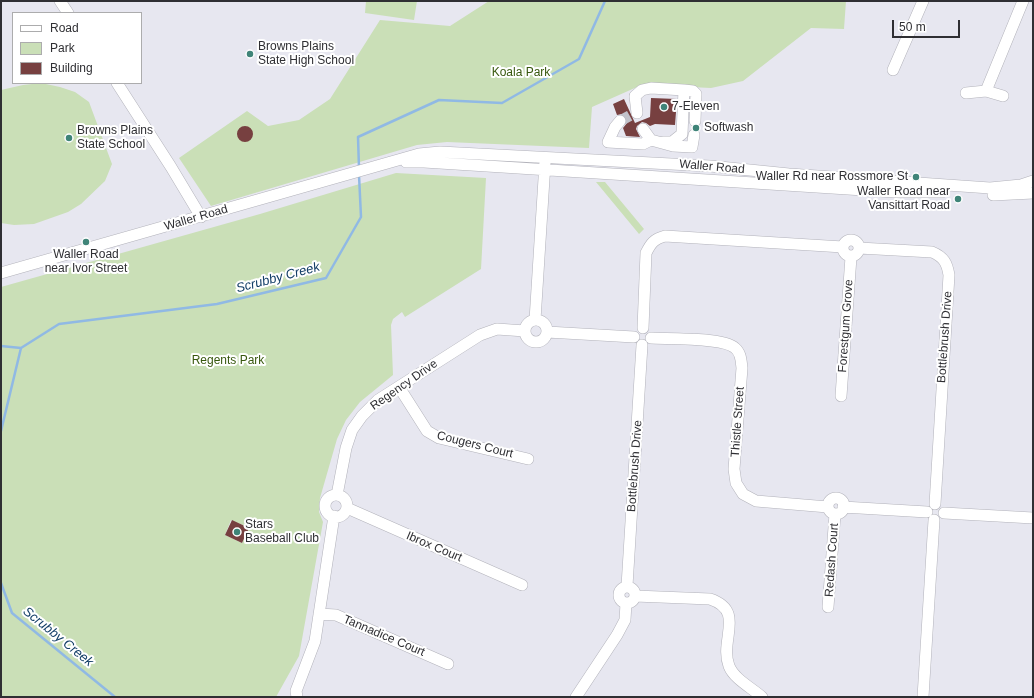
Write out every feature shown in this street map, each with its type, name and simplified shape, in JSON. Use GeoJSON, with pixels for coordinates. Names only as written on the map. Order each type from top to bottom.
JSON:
{"type":"FeatureCollection","features":[{"type":"Feature","properties":{"kind":"street"},"geometry":{"type":"LineString","coordinates":[[60,1],[67,12]]}},
{"type":"Feature","properties":{"kind":"street"},"geometry":{"type":"LineString","coordinates":[[893,70],[923,1]]}},
{"type":"Feature","properties":{"kind":"street"},"geometry":{"type":"LineString","coordinates":[[986,91],[1023,1]]}},
{"type":"Feature","properties":{"kind":"street"},"geometry":{"type":"LineString","coordinates":[[117,84],[171,167],[201,217]]}},
{"type":"Feature","properties":{"kind":"street"},"geometry":{"type":"LineString","coordinates":[[651,140],[638,120],[635,96],[642,90],[651,88],[693,91],[696,94],[695,121]]}},
{"type":"Feature","properties":{"kind":"street"},"geometry":{"type":"LineString","coordinates":[[620,121],[615,127],[608,142],[643,144],[651,140],[672,142],[682,134],[684,90]]}},
{"type":"Feature","properties":{"kind":"street"},"geometry":{"type":"LineString","coordinates":[[966,93],[986,91],[1003,96]]}},
{"type":"Feature","properties":{"kind":"street"},"geometry":{"type":"LineString","coordinates":[[663,142],[673,146],[690,147],[693,145],[694,135]]}},
{"type":"Feature","properties":{"kind":"street","name":"Waller Road"},"geometry":{"type":"LineString","coordinates":[[1,273],[419,154],[440,152],[710,166],[789,179],[895,192],[993,195],[1033,193]]}},
{"type":"Feature","properties":{"kind":"street"},"geometry":{"type":"LineString","coordinates":[[535,320],[546,157]]}},
{"type":"Feature","properties":{"kind":"street","name":"Waller Road"},"geometry":{"type":"LineString","coordinates":[[391,162],[424,162],[665,177],[789,179],[990,188],[1021,185],[1033,181]]}},
{"type":"Feature","properties":{"kind":"street"},"geometry":{"type":"LineString","coordinates":[[665,177],[666,163]]}},
{"type":"Feature","properties":{"kind":"street"},"geometry":{"type":"LineString","coordinates":[[643,328],[646,253],[651,243],[656,239],[665,236],[843,247]]}},
{"type":"Feature","properties":{"kind":"street"},"geometry":{"type":"LineString","coordinates":[[850,240],[857,243],[859,248],[856,255],[851,256],[844,252],[843,247],[845,243],[850,240]]}},
{"type":"Feature","properties":{"kind":"street","name":"Bottlebrush Drive"},"geometry":{"type":"LineString","coordinates":[[859,248],[932,252],[939,255],[946,261],[948,267],[949,275],[935,504]]}},
{"type":"Feature","properties":{"kind":"street","name":"Forestgum Grove"},"geometry":{"type":"LineString","coordinates":[[841,396],[851,256]]}},
{"type":"Feature","properties":{"kind":"street"},"geometry":{"type":"LineString","coordinates":[[535,320],[540,320],[547,327],[547,332],[543,339],[535,342],[528,338],[525,330],[528,323],[535,320]]}},
{"type":"Feature","properties":{"kind":"street"},"geometry":{"type":"LineString","coordinates":[[643,328],[649,331],[651,338],[648,343],[642,345],[636,342],[634,337],[636,331],[643,328]]}},
{"type":"Feature","properties":{"kind":"street","name":"Regency Drive"},"geometry":{"type":"LineString","coordinates":[[337,495],[346,448],[352,430],[362,416],[378,400],[480,335],[497,329],[525,330]]}},
{"type":"Feature","properties":{"kind":"street"},"geometry":{"type":"LineString","coordinates":[[547,332],[634,337]]}},
{"type":"Feature","properties":{"kind":"street","name":"Thistle Street"},"geometry":{"type":"LineString","coordinates":[[651,338],[719,341],[734,347],[740,355],[742,368],[734,469],[736,483],[743,494],[756,501],[835,509],[931,516]]}},
{"type":"Feature","properties":{"kind":"street","name":"Bottlebrush Drive"},"geometry":{"type":"LineString","coordinates":[[627,586],[642,345]]}},
{"type":"Feature","properties":{"kind":"street","name":"Cougers Court"},"geometry":{"type":"LineString","coordinates":[[399,387],[426,432],[438,438],[528,458]]}},
{"type":"Feature","properties":{"kind":"street"},"geometry":{"type":"LineString","coordinates":[[333,495],[337,495],[345,499],[347,508],[340,516],[334,516],[328,512],[325,505],[328,499],[333,495]]}},
{"type":"Feature","properties":{"kind":"street"},"geometry":{"type":"LineString","coordinates":[[923,697],[931,516],[930,505],[935,504],[942,508],[944,513]]}},
{"type":"Feature","properties":{"kind":"street","name":"Ibrox Court"},"geometry":{"type":"LineString","coordinates":[[347,508],[522,584]]}},
{"type":"Feature","properties":{"kind":"street","name":"Redash Court"},"geometry":{"type":"LineString","coordinates":[[828,607],[835,509]]}},
{"type":"Feature","properties":{"kind":"street"},"geometry":{"type":"LineString","coordinates":[[931,516],[942,518],[944,513]]}},
{"type":"Feature","properties":{"kind":"street"},"geometry":{"type":"LineString","coordinates":[[944,513],[1033,518]]}},
{"type":"Feature","properties":{"kind":"street"},"geometry":{"type":"LineString","coordinates":[[297,697],[296,691],[314,640],[334,516]]}},
{"type":"Feature","properties":{"kind":"street"},"geometry":{"type":"LineString","coordinates":[[627,586],[634,590],[636,596],[632,602],[626,603],[621,601],[619,596],[620,590],[627,586]]}},
{"type":"Feature","properties":{"kind":"street"},"geometry":{"type":"LineString","coordinates":[[636,596],[710,599],[720,602],[726,608],[729,618],[726,655],[729,666],[736,676],[762,697]]}},
{"type":"Feature","properties":{"kind":"street"},"geometry":{"type":"LineString","coordinates":[[579,696],[617,636],[625,620],[626,603]]}},
{"type":"Feature","properties":{"kind":"street","name":"Tannadice Court"},"geometry":{"type":"LineString","coordinates":[[319,614],[336,615],[448,664]]}},
{"type":"Feature","properties":{"kind":"green space"},"geometry":{"type":"Polygon","coordinates":[[[366,1],[417,1],[414,20],[365,13],[366,1]]]}},
{"type":"Feature","properties":{"kind":"green space","name":"Koala Park"},"geometry":{"type":"Polygon","coordinates":[[[489,1],[846,1],[844,29],[811,28],[743,81],[711,88],[649,85],[637,87],[592,107],[589,148],[447,142],[417,145],[211,206],[179,158],[247,111],[268,126],[299,120],[330,99],[380,20],[450,26],[489,1]]]}},
{"type":"Feature","properties":{"kind":"green space"},"geometry":{"type":"Polygon","coordinates":[[[46,84],[60,87],[75,92],[89,102],[112,164],[105,181],[81,204],[68,212],[34,224],[14,225],[1,223],[1,90],[23,85],[46,84]]]}},
{"type":"Feature","properties":{"kind":"green space","name":"Regents Park"},"geometry":{"type":"Polygon","coordinates":[[[396,173],[486,178],[481,269],[405,317],[402,312],[393,319],[391,325],[393,375],[360,402],[346,420],[337,439],[320,498],[319,512],[323,522],[299,656],[276,697],[1,697],[1,287],[260,214],[396,173]],[[231,520],[225,535],[242,543],[249,528],[231,520]]]}},
{"type":"Feature","properties":{"kind":"green space"},"geometry":{"type":"Polygon","coordinates":[[[596,182],[605,182],[644,229],[639,234],[596,182]]]}},
{"type":"Feature","properties":{"kind":"building"},"geometry":{"type":"Polygon","coordinates":[[[651,98],[677,99],[675,125],[655,124],[650,126],[642,122],[636,129],[640,137],[626,136],[623,128],[627,123],[626,118],[622,114],[617,115],[613,104],[624,99],[635,123],[650,117],[651,98]]]}},
{"type":"Feature","properties":{"kind":"building"},"geometry":{"type":"Polygon","coordinates":[[[242,126],[248,126],[253,131],[251,140],[248,142],[242,142],[237,137],[237,131],[242,126]]]}},
{"type":"Feature","properties":{"kind":"building","name":"Stars Baseball Club"},"geometry":{"type":"Polygon","coordinates":[[[232,520],[249,528],[242,543],[225,535],[232,520]]]}},
{"type":"Feature","properties":{"kind":"waterway","name":"Scrubby Creek"},"geometry":{"type":"LineString","coordinates":[[359,168],[358,137],[439,100],[502,103],[579,59],[605,1]]}},
{"type":"Feature","properties":{"kind":"waterway","name":"Scrubby Creek"},"geometry":{"type":"LineString","coordinates":[[1,431],[21,348],[59,324],[217,304],[326,278],[361,217],[359,175]]}},
{"type":"Feature","properties":{"kind":"waterway"},"geometry":{"type":"LineString","coordinates":[[1,346],[21,348]]}},
{"type":"Feature","properties":{"kind":"waterway","name":"Scrubby Creek"},"geometry":{"type":"LineString","coordinates":[[1,583],[12,613],[115,697]]}},
{"type":"Feature","properties":{"kind":"tunnel"},"geometry":{"type":"LineString","coordinates":[[620,121],[631,115]]}},
{"type":"Feature","properties":{"kind":"place","name":"Browns Plains State High School"},"geometry":{"type":"Point","coordinates":[250,54]}},
{"type":"Feature","properties":{"kind":"place","name":"7-Eleven"},"geometry":{"type":"Point","coordinates":[664,107]}},
{"type":"Feature","properties":{"kind":"place","name":"Softwash"},"geometry":{"type":"Point","coordinates":[696,128]}},
{"type":"Feature","properties":{"kind":"place","name":"Browns Plains State School"},"geometry":{"type":"Point","coordinates":[69,138]}},
{"type":"Feature","properties":{"kind":"place","name":"Waller Rd near Rossmore St"},"geometry":{"type":"Point","coordinates":[916,177]}},
{"type":"Feature","properties":{"kind":"place","name":"Waller Road near Vansittart Road"},"geometry":{"type":"Point","coordinates":[958,199]}},
{"type":"Feature","properties":{"kind":"place","name":"Waller Road near Ivor Street"},"geometry":{"type":"Point","coordinates":[86,242]}},
{"type":"Feature","properties":{"kind":"place","name":"Stars Baseball Club"},"geometry":{"type":"Point","coordinates":[237,532]}}]}
